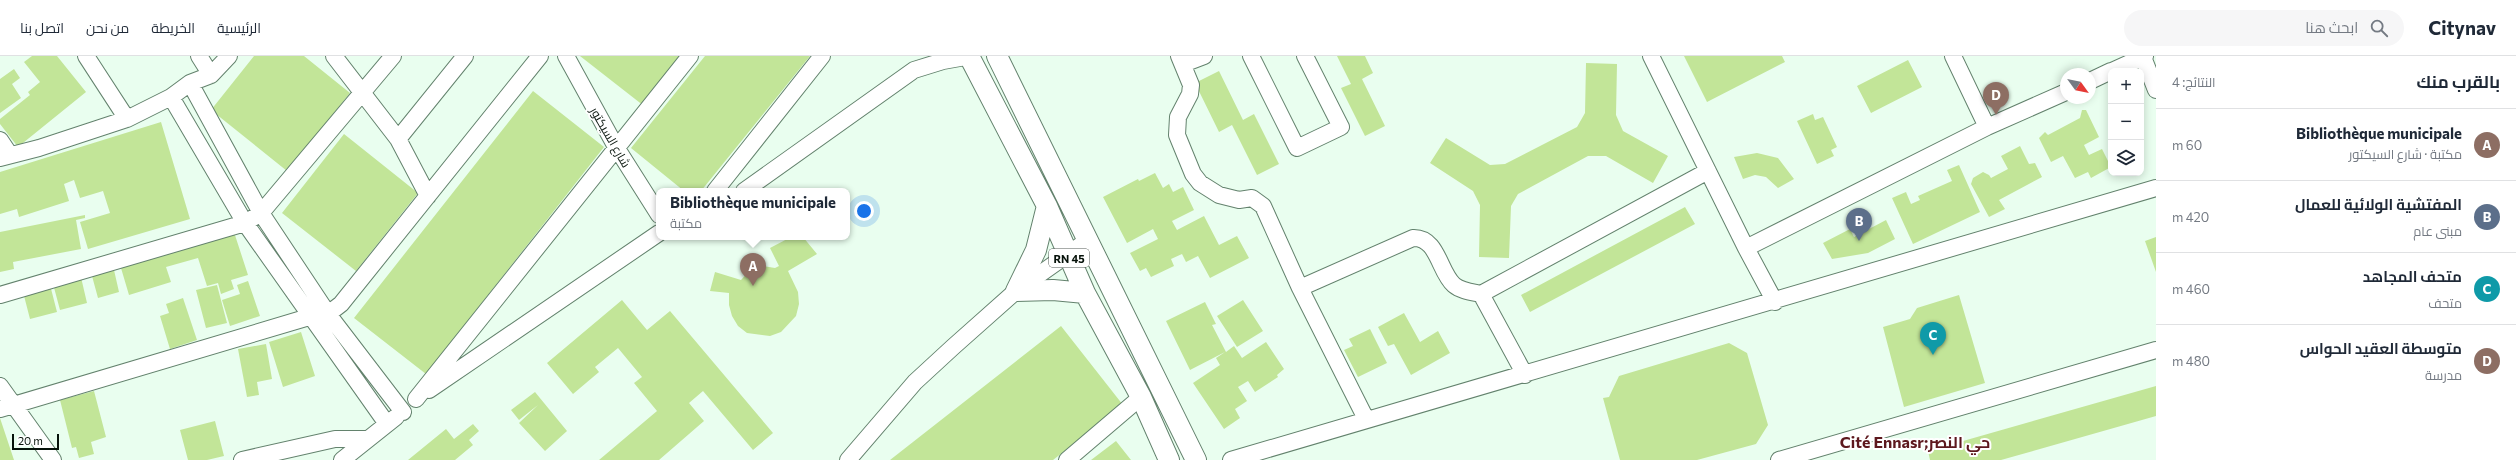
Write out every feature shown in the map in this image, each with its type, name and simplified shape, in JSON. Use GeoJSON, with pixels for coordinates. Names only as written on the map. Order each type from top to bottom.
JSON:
{"type":"FeatureCollection","features":[{"type":"Feature","properties":{"kind":"main road","name":"RN 45"},"geometry":{"type":"LineString","coordinates":[[970,56],[1047,206],[1085,293],[1141,397],[1169,460]]}},
{"type":"Feature","properties":{"kind":"main road","name":"RN 45"},"geometry":{"type":"LineString","coordinates":[[997,56],[1196,460]]}},
{"type":"Feature","properties":{"kind":"main road"},"geometry":{"type":"LineString","coordinates":[[1047,206],[1034,255],[1016,291],[1053,290],[1085,293]]}},
{"type":"Feature","properties":{"kind":"street"},"geometry":{"type":"LineString","coordinates":[[86,56],[127,119]]}},
{"type":"Feature","properties":{"kind":"street"},"geometry":{"type":"LineString","coordinates":[[199,56],[211,75]]}},
{"type":"Feature","properties":{"kind":"street"},"geometry":{"type":"LineString","coordinates":[[0,140],[5,157],[127,119],[171,97],[190,83],[211,75],[229,56]]}},
{"type":"Feature","properties":{"kind":"street"},"geometry":{"type":"LineString","coordinates":[[334,56],[362,95],[398,139],[428,196]]}},
{"type":"Feature","properties":{"kind":"street"},"geometry":{"type":"LineString","coordinates":[[0,295],[245,223],[261,213],[362,95],[393,56]]}},
{"type":"Feature","properties":{"kind":"street"},"geometry":{"type":"LineString","coordinates":[[398,139],[465,56]]}},
{"type":"Feature","properties":{"kind":"street"},"geometry":{"type":"LineString","coordinates":[[7,407],[309,317],[328,314],[341,304],[540,56]]}},
{"type":"Feature","properties":{"kind":"street","name":"شارع السيكتور"},"geometry":{"type":"LineString","coordinates":[[566,56],[616,147],[656,211]]}},
{"type":"Feature","properties":{"kind":"street"},"geometry":{"type":"LineString","coordinates":[[342,460],[403,412],[416,399],[690,56]]}},
{"type":"Feature","properties":{"kind":"street"},"geometry":{"type":"LineString","coordinates":[[717,188],[822,56]]}},
{"type":"Feature","properties":{"kind":"street"},"geometry":{"type":"LineString","coordinates":[[748,188],[914,70],[943,60],[970,56]]}},
{"type":"Feature","properties":{"kind":"street"},"geometry":{"type":"LineString","coordinates":[[1204,56],[1181,60],[1191,85],[1190,94],[1178,117],[1177,135],[1194,174],[1200,183],[1219,194],[1239,200],[1252,198],[1263,206],[1300,288],[1366,419]]}},
{"type":"Feature","properties":{"kind":"street"},"geometry":{"type":"LineString","coordinates":[[1251,56],[1297,148],[1341,127],[1305,56]]}},
{"type":"Feature","properties":{"kind":"street"},"geometry":{"type":"LineString","coordinates":[[1651,56],[1746,248],[1775,302]]}},
{"type":"Feature","properties":{"kind":"street"},"geometry":{"type":"LineString","coordinates":[[1953,56],[1987,127]]}},
{"type":"Feature","properties":{"kind":"street"},"geometry":{"type":"LineString","coordinates":[[2118,68],[2144,56],[2156,90]]}},
{"type":"Feature","properties":{"kind":"street"},"geometry":{"type":"LineString","coordinates":[[2096,78],[2108,72]]}},
{"type":"Feature","properties":{"kind":"street"},"geometry":{"type":"LineString","coordinates":[[190,83],[261,213],[328,314],[403,412]]}},
{"type":"Feature","properties":{"kind":"street"},"geometry":{"type":"LineString","coordinates":[[1746,248],[1987,127],[2060,95]]}},
{"type":"Feature","properties":{"kind":"street"},"geometry":{"type":"LineString","coordinates":[[171,97],[245,223],[309,317],[387,424]]}},
{"type":"Feature","properties":{"kind":"street"},"geometry":{"type":"LineString","coordinates":[[1300,288],[1413,238],[1420,238],[1428,243],[1454,285],[1464,290],[1481,294],[1708,171]]}},
{"type":"Feature","properties":{"kind":"street"},"geometry":{"type":"LineString","coordinates":[[1231,460],[1366,419],[1525,375],[1775,302],[2156,188]]}},
{"type":"Feature","properties":{"kind":"street"},"geometry":{"type":"LineString","coordinates":[[416,399],[656,235]]}},
{"type":"Feature","properties":{"kind":"street"},"geometry":{"type":"LineString","coordinates":[[848,460],[915,382],[1016,291],[1067,253],[1088,240]]}},
{"type":"Feature","properties":{"kind":"street"},"geometry":{"type":"LineString","coordinates":[[1481,294],[1525,375]]}},
{"type":"Feature","properties":{"kind":"street"},"geometry":{"type":"LineString","coordinates":[[1779,460],[1820,455],[2156,350]]}},
{"type":"Feature","properties":{"kind":"street"},"geometry":{"type":"LineString","coordinates":[[0,386],[7,407],[53,460]]}},
{"type":"Feature","properties":{"kind":"street"},"geometry":{"type":"LineString","coordinates":[[1067,460],[1141,397]]}},
{"type":"Feature","properties":{"kind":"street"},"geometry":{"type":"LineString","coordinates":[[242,460],[335,439],[368,439]]}},
{"type":"Feature","properties":{"kind":"building"},"geometry":{"type":"Polygon","coordinates":[[[32,56],[57,56],[86,92],[18,147],[0,124],[0,119],[30,95],[28,92],[40,82],[24,62],[32,56]]]}},
{"type":"Feature","properties":{"kind":"building"},"geometry":{"type":"Polygon","coordinates":[[[254,56],[304,56],[350,93],[287,171],[211,110],[254,56]]]}},
{"type":"Feature","properties":{"kind":"building"},"geometry":{"type":"Polygon","coordinates":[[[580,56],[683,56],[644,106],[580,56]]]}},
{"type":"Feature","properties":{"kind":"building"},"geometry":{"type":"Polygon","coordinates":[[[705,56],[810,56],[703,188],[680,188],[631,148],[705,56]]]}},
{"type":"Feature","properties":{"kind":"building"},"geometry":{"type":"Polygon","coordinates":[[[1337,56],[1365,56],[1373,73],[1362,79],[1385,126],[1365,136],[1341,88],[1351,84],[1337,56]]]}},
{"type":"Feature","properties":{"kind":"building"},"geometry":{"type":"Polygon","coordinates":[[[1684,56],[1782,56],[1785,62],[1707,102],[1684,56]]]}},
{"type":"Feature","properties":{"kind":"building"},"geometry":{"type":"Polygon","coordinates":[[[1908,60],[1922,87],[1871,113],[1857,86],[1908,60]]]}},
{"type":"Feature","properties":{"kind":"building"},"geometry":{"type":"Polygon","coordinates":[[[1586,63],[1617,64],[1616,115],[1623,131],[1668,156],[1653,183],[1606,156],[1588,156],[1518,194],[1511,206],[1509,258],[1479,257],[1480,205],[1473,191],[1430,163],[1446,138],[1490,165],[1505,164],[1577,127],[1585,113],[1586,63]]]}},
{"type":"Feature","properties":{"kind":"building"},"geometry":{"type":"Polygon","coordinates":[[[14,69],[20,78],[12,84],[21,98],[0,113],[0,79],[14,69]]]}},
{"type":"Feature","properties":{"kind":"building"},"geometry":{"type":"Polygon","coordinates":[[[1219,71],[1243,120],[1254,114],[1279,164],[1257,175],[1232,125],[1219,132],[1195,83],[1219,71]]]}},
{"type":"Feature","properties":{"kind":"building"},"geometry":{"type":"Polygon","coordinates":[[[533,91],[604,147],[426,374],[354,318],[533,91]]]}},
{"type":"Feature","properties":{"kind":"building"},"geometry":{"type":"Polygon","coordinates":[[[2082,110],[2086,110],[2099,137],[2084,145],[2089,155],[2102,149],[2108,161],[2108,169],[2091,178],[2088,172],[2075,178],[2063,156],[2051,162],[2039,138],[2045,132],[2048,135],[2080,118],[2082,110]]]}},
{"type":"Feature","properties":{"kind":"building"},"geometry":{"type":"Polygon","coordinates":[[[1813,114],[1815,120],[1823,117],[1837,147],[1831,150],[1834,156],[1817,164],[1797,121],[1813,114]]]}},
{"type":"Feature","properties":{"kind":"building"},"geometry":{"type":"Polygon","coordinates":[[[161,122],[190,219],[88,249],[80,222],[110,213],[103,191],[80,198],[74,180],[64,184],[69,201],[19,217],[17,209],[0,214],[0,172],[161,122]]]}},
{"type":"Feature","properties":{"kind":"building"},"geometry":{"type":"Polygon","coordinates":[[[344,134],[418,193],[356,271],[282,213],[344,134]]]}},
{"type":"Feature","properties":{"kind":"building"},"geometry":{"type":"Polygon","coordinates":[[[2020,146],[2029,164],[2035,163],[2042,177],[1999,200],[2005,209],[1989,217],[1971,184],[1973,178],[1983,172],[1991,178],[2008,169],[2001,156],[2020,146]]]}},
{"type":"Feature","properties":{"kind":"building"},"geometry":{"type":"Polygon","coordinates":[[[1757,153],[1778,158],[1794,179],[1778,188],[1766,177],[1755,175],[1743,179],[1734,157],[1757,153]]]}},
{"type":"Feature","properties":{"kind":"building"},"geometry":{"type":"Polygon","coordinates":[[[1959,165],[1980,212],[1913,244],[1892,198],[1906,192],[1911,204],[1920,200],[1918,196],[1952,181],[1947,170],[1959,165]]]}},
{"type":"Feature","properties":{"kind":"building"},"geometry":{"type":"Polygon","coordinates":[[[1155,173],[1163,188],[1169,184],[1173,192],[1183,187],[1194,210],[1172,221],[1177,230],[1204,216],[1219,245],[1237,236],[1249,258],[1210,278],[1198,256],[1186,262],[1182,254],[1171,259],[1174,266],[1151,277],[1146,268],[1140,271],[1130,253],[1158,239],[1153,229],[1127,243],[1103,197],[1138,179],[1139,181],[1155,173]]]}},
{"type":"Feature","properties":{"kind":"building"},"geometry":{"type":"Polygon","coordinates":[[[1685,207],[1695,224],[1530,312],[1521,295],[1685,207]]]}},
{"type":"Feature","properties":{"kind":"building"},"geometry":{"type":"Polygon","coordinates":[[[85,215],[85,218],[76,220],[81,249],[13,262],[14,269],[0,272],[0,232],[85,215]]]}},
{"type":"Feature","properties":{"kind":"building"},"geometry":{"type":"Polygon","coordinates":[[[1886,220],[1895,239],[1868,253],[1832,259],[1823,243],[1850,229],[1854,237],[1886,220]]]}},
{"type":"Feature","properties":{"kind":"building"},"geometry":{"type":"Polygon","coordinates":[[[233,229],[248,275],[231,280],[234,289],[221,294],[218,283],[207,286],[198,258],[166,267],[171,282],[129,295],[121,268],[194,246],[193,243],[233,229]]]}},
{"type":"Feature","properties":{"kind":"building"},"geometry":{"type":"Polygon","coordinates":[[[2156,237],[2156,272],[2145,241],[2156,237]]]}},
{"type":"Feature","properties":{"kind":"building"},"geometry":{"type":"Polygon","coordinates":[[[785,240],[805,240],[817,254],[788,271],[798,292],[799,304],[796,316],[781,332],[770,336],[747,333],[738,326],[732,316],[729,305],[729,293],[710,291],[715,272],[741,280],[752,268],[763,266],[775,268],[779,266],[770,248],[785,240]]]}},
{"type":"Feature","properties":{"kind":"building"},"geometry":{"type":"Polygon","coordinates":[[[114,270],[119,292],[98,298],[92,276],[114,270]]]}},
{"type":"Feature","properties":{"kind":"building"},"geometry":{"type":"Polygon","coordinates":[[[80,273],[87,303],[60,310],[52,280],[80,273]]]}},
{"type":"Feature","properties":{"kind":"building"},"geometry":{"type":"Polygon","coordinates":[[[49,281],[57,312],[30,319],[22,288],[49,281]]]}},
{"type":"Feature","properties":{"kind":"building"},"geometry":{"type":"Polygon","coordinates":[[[248,281],[260,316],[230,326],[222,300],[240,294],[237,285],[248,281]]]}},
{"type":"Feature","properties":{"kind":"building"},"geometry":{"type":"Polygon","coordinates":[[[217,285],[227,323],[206,328],[196,290],[217,285]]]}},
{"type":"Feature","properties":{"kind":"building"},"geometry":{"type":"Polygon","coordinates":[[[1959,295],[1985,383],[1904,407],[1883,327],[1910,319],[1917,308],[1959,295]]]}},
{"type":"Feature","properties":{"kind":"building"},"geometry":{"type":"Polygon","coordinates":[[[183,298],[197,340],[170,349],[160,316],[169,313],[166,304],[183,298]]]}},
{"type":"Feature","properties":{"kind":"building"},"geometry":{"type":"Polygon","coordinates":[[[622,300],[647,330],[670,311],[773,433],[753,450],[703,391],[689,403],[704,421],[659,460],[599,460],[657,411],[634,383],[642,377],[618,348],[595,367],[599,372],[573,394],[547,363],[622,300]]]}},
{"type":"Feature","properties":{"kind":"building"},"geometry":{"type":"Polygon","coordinates":[[[1243,300],[1263,331],[1237,347],[1217,316],[1243,300]]]}},
{"type":"Feature","properties":{"kind":"building"},"geometry":{"type":"Polygon","coordinates":[[[1205,302],[1216,324],[1212,325],[1226,352],[1234,346],[1242,358],[1266,342],[1284,369],[1277,375],[1278,377],[1255,392],[1248,381],[1238,387],[1247,401],[1235,409],[1240,418],[1224,429],[1193,383],[1220,365],[1216,358],[1225,352],[1190,370],[1166,321],[1205,302]]]}},
{"type":"Feature","properties":{"kind":"building"},"geometry":{"type":"Polygon","coordinates":[[[1404,313],[1420,342],[1438,331],[1450,353],[1411,375],[1394,344],[1388,346],[1378,327],[1404,313]]]}},
{"type":"Feature","properties":{"kind":"building"},"geometry":{"type":"Polygon","coordinates":[[[1061,326],[1123,405],[1053,460],[890,460],[1061,326]]]}},
{"type":"Feature","properties":{"kind":"building"},"geometry":{"type":"Polygon","coordinates":[[[1370,329],[1387,363],[1358,377],[1344,350],[1353,346],[1349,339],[1370,329]]]}},
{"type":"Feature","properties":{"kind":"building"},"geometry":{"type":"Polygon","coordinates":[[[301,332],[315,376],[283,387],[269,342],[301,332]]]}},
{"type":"Feature","properties":{"kind":"building"},"geometry":{"type":"Polygon","coordinates":[[[1729,343],[1747,353],[1768,425],[1756,444],[1697,460],[1620,460],[1603,398],[1609,397],[1619,376],[1729,343]]]}},
{"type":"Feature","properties":{"kind":"building"},"geometry":{"type":"Polygon","coordinates":[[[266,344],[272,379],[257,382],[259,395],[247,397],[238,349],[266,344]]]}},
{"type":"Feature","properties":{"kind":"building"},"geometry":{"type":"Polygon","coordinates":[[[2156,386],[2156,416],[2001,460],[1930,460],[1928,451],[2156,386]]]}},
{"type":"Feature","properties":{"kind":"building"},"geometry":{"type":"Polygon","coordinates":[[[94,391],[106,437],[91,442],[94,454],[79,458],[76,447],[72,448],[60,400],[94,391]]]}},
{"type":"Feature","properties":{"kind":"building"},"geometry":{"type":"Polygon","coordinates":[[[535,392],[567,431],[545,451],[519,423],[538,405],[519,420],[511,410],[535,392]]]}},
{"type":"Feature","properties":{"kind":"building"},"geometry":{"type":"Polygon","coordinates":[[[0,418],[14,460],[0,460],[0,418]]]}},
{"type":"Feature","properties":{"kind":"building"},"geometry":{"type":"Polygon","coordinates":[[[215,421],[224,456],[207,460],[188,460],[180,430],[215,421]]]}},
{"type":"Feature","properties":{"kind":"building"},"geometry":{"type":"Polygon","coordinates":[[[473,424],[479,431],[469,440],[473,445],[455,460],[408,460],[446,429],[454,439],[473,424]]]}},
{"type":"Feature","properties":{"kind":"building"},"geometry":{"type":"Polygon","coordinates":[[[1116,441],[1131,460],[1091,460],[1116,441]]]}},
{"type":"Feature","properties":{"kind":"place","name":"متوسطة العقيد الحواس"},"geometry":{"type":"Point","coordinates":[1996,115]}},
{"type":"Feature","properties":{"kind":"place","name":"المفتشية الولائية للعمال"},"geometry":{"type":"Point","coordinates":[1859,241]}},
{"type":"Feature","properties":{"kind":"place","name":"Bibliothèque municipale"},"geometry":{"type":"Point","coordinates":[753,286]}},
{"type":"Feature","properties":{"kind":"place","name":"متحف المجاهد"},"geometry":{"type":"Point","coordinates":[1933,355]}},
{"type":"Feature","properties":{"kind":"district","name":"Cité Ennasr;حي النصر"},"geometry":{"type":"Point","coordinates":[1915,441]}}]}
